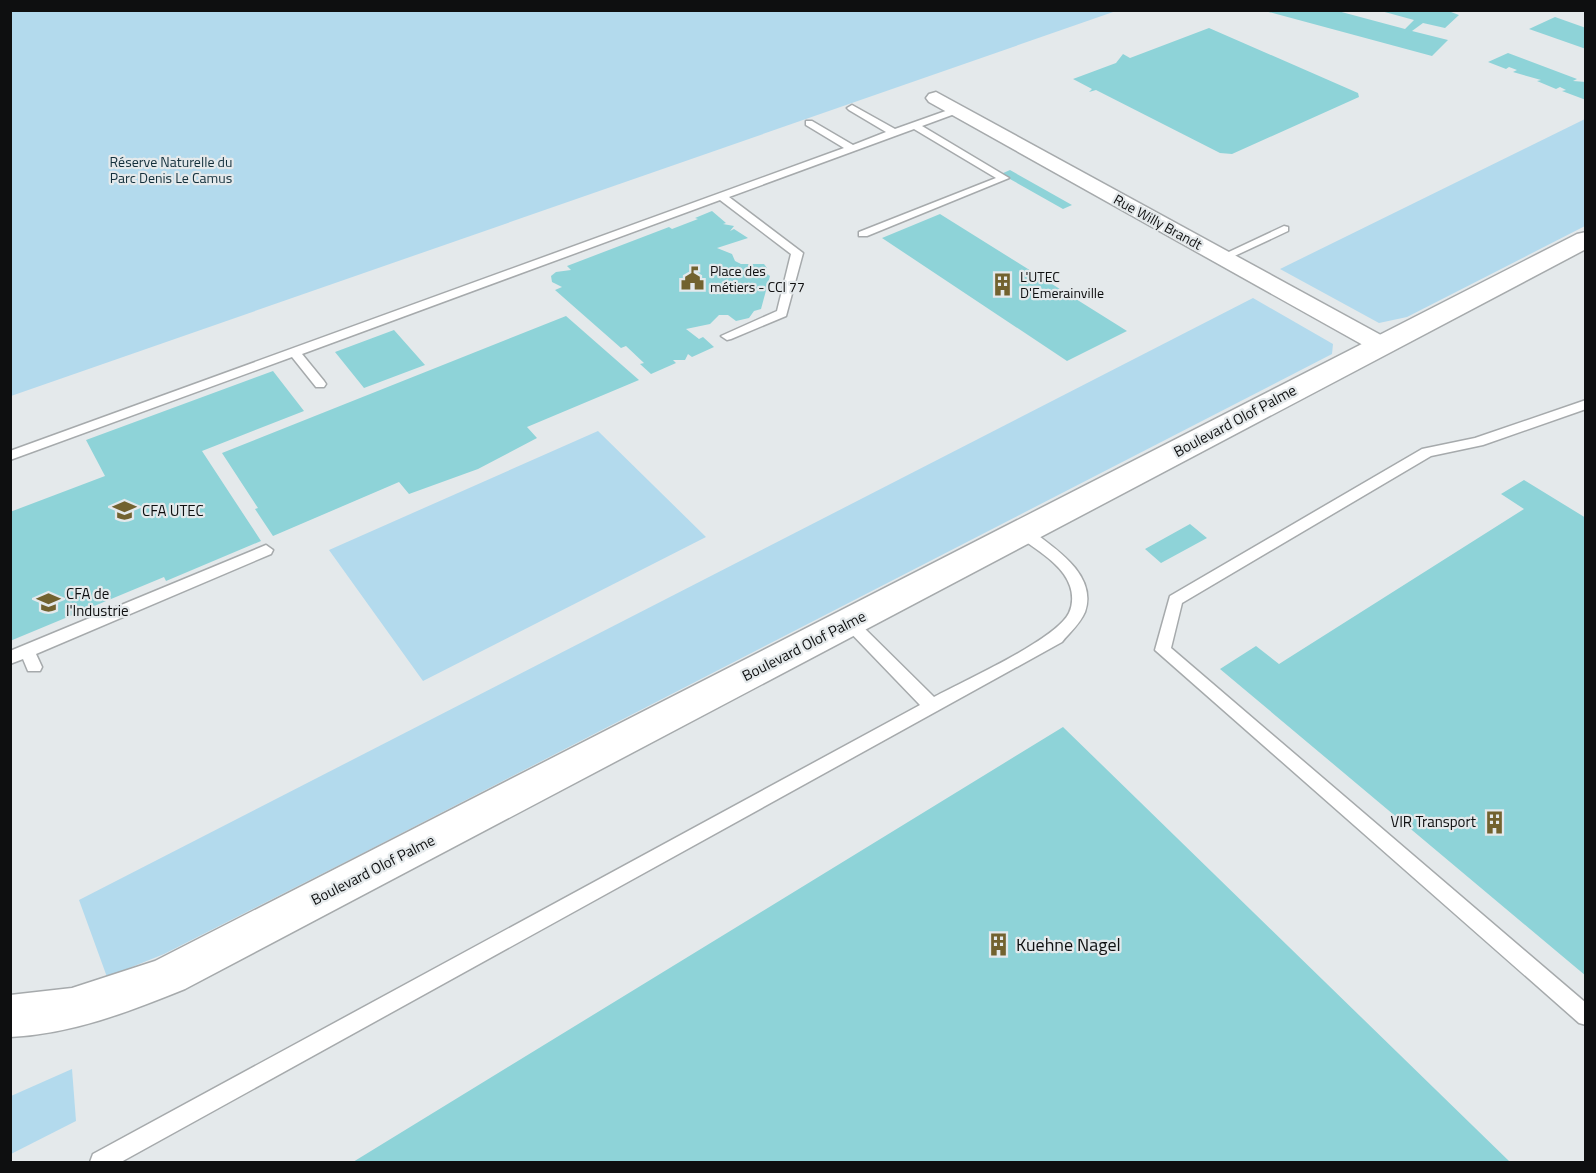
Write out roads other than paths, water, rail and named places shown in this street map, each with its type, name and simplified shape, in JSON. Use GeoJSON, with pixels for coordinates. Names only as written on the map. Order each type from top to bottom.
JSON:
{"type":"FeatureCollection","features":[{"type":"Feature","properties":{"kind":"street","name":"Rue Willy Brandt"},"geometry":{"type":"LineString","coordinates":[[936,98],[1381,345]]}},
{"type":"Feature","properties":{"kind":"street","name":"Boulevard Olof Palme"},"geometry":{"type":"LineString","coordinates":[[10,1016],[40,1016],[109,999],[171,975],[1586,239]]}},
{"type":"Feature","properties":{"kind":"lane"},"geometry":{"type":"LineString","coordinates":[[852,108],[894,133]]}},
{"type":"Feature","properties":{"kind":"lane"},"geometry":{"type":"LineString","coordinates":[[10,456],[957,110]]}},
{"type":"Feature","properties":{"kind":"lane"},"geometry":{"type":"LineString","coordinates":[[809,123],[851,148]]}},
{"type":"Feature","properties":{"kind":"lane"},"geometry":{"type":"LineString","coordinates":[[863,234],[1004,178],[915,126]]}},
{"type":"Feature","properties":{"kind":"lane"},"geometry":{"type":"LineString","coordinates":[[720,195],[797,253],[782,313],[727,336]]}},
{"type":"Feature","properties":{"kind":"lane"},"geometry":{"type":"LineString","coordinates":[[1222,258],[1284,229]]}},
{"type":"Feature","properties":{"kind":"lane"},"geometry":{"type":"LineString","coordinates":[[294,352],[320,384]]}},
{"type":"Feature","properties":{"kind":"lane"},"geometry":{"type":"LineString","coordinates":[[1586,404],[1478,442],[1427,452],[1175,600],[1163,650],[1586,1016]]}},
{"type":"Feature","properties":{"kind":"lane"},"geometry":{"type":"LineString","coordinates":[[101,1162],[1056,638],[1077,612],[1080,586],[1071,570],[1023,532]]}},
{"type":"Feature","properties":{"kind":"lane"},"geometry":{"type":"LineString","coordinates":[[10,658],[266,550]]}},
{"type":"Feature","properties":{"kind":"lane"},"geometry":{"type":"LineString","coordinates":[[849,622],[932,706]]}},
{"type":"Feature","properties":{"kind":"lane"},"geometry":{"type":"LineString","coordinates":[[27,651],[33,667]]}},
{"type":"Feature","properties":{"kind":"place","name":"Place des métiers - CCI 77"},"geometry":{"type":"Point","coordinates":[692,279]}},
{"type":"Feature","properties":{"kind":"place","name":"L'UTEC D'Emerainville"},"geometry":{"type":"Point","coordinates":[1002,285]}},
{"type":"Feature","properties":{"kind":"place","name":"CFA UTEC"},"geometry":{"type":"Point","coordinates":[124,511]}},
{"type":"Feature","properties":{"kind":"place","name":"CFA de l'Industrie"},"geometry":{"type":"Point","coordinates":[48,603]}},
{"type":"Feature","properties":{"kind":"place","name":"VIR Transport"},"geometry":{"type":"Point","coordinates":[1494,822]}},
{"type":"Feature","properties":{"kind":"place","name":"Kuehne Nagel"},"geometry":{"type":"Point","coordinates":[998,945]}},
{"type":"Feature","properties":{"kind":"park label","name":"Réserve Naturelle du Parc Denis Le Camus"},"geometry":{"type":"Point","coordinates":[171,170]}}]}
